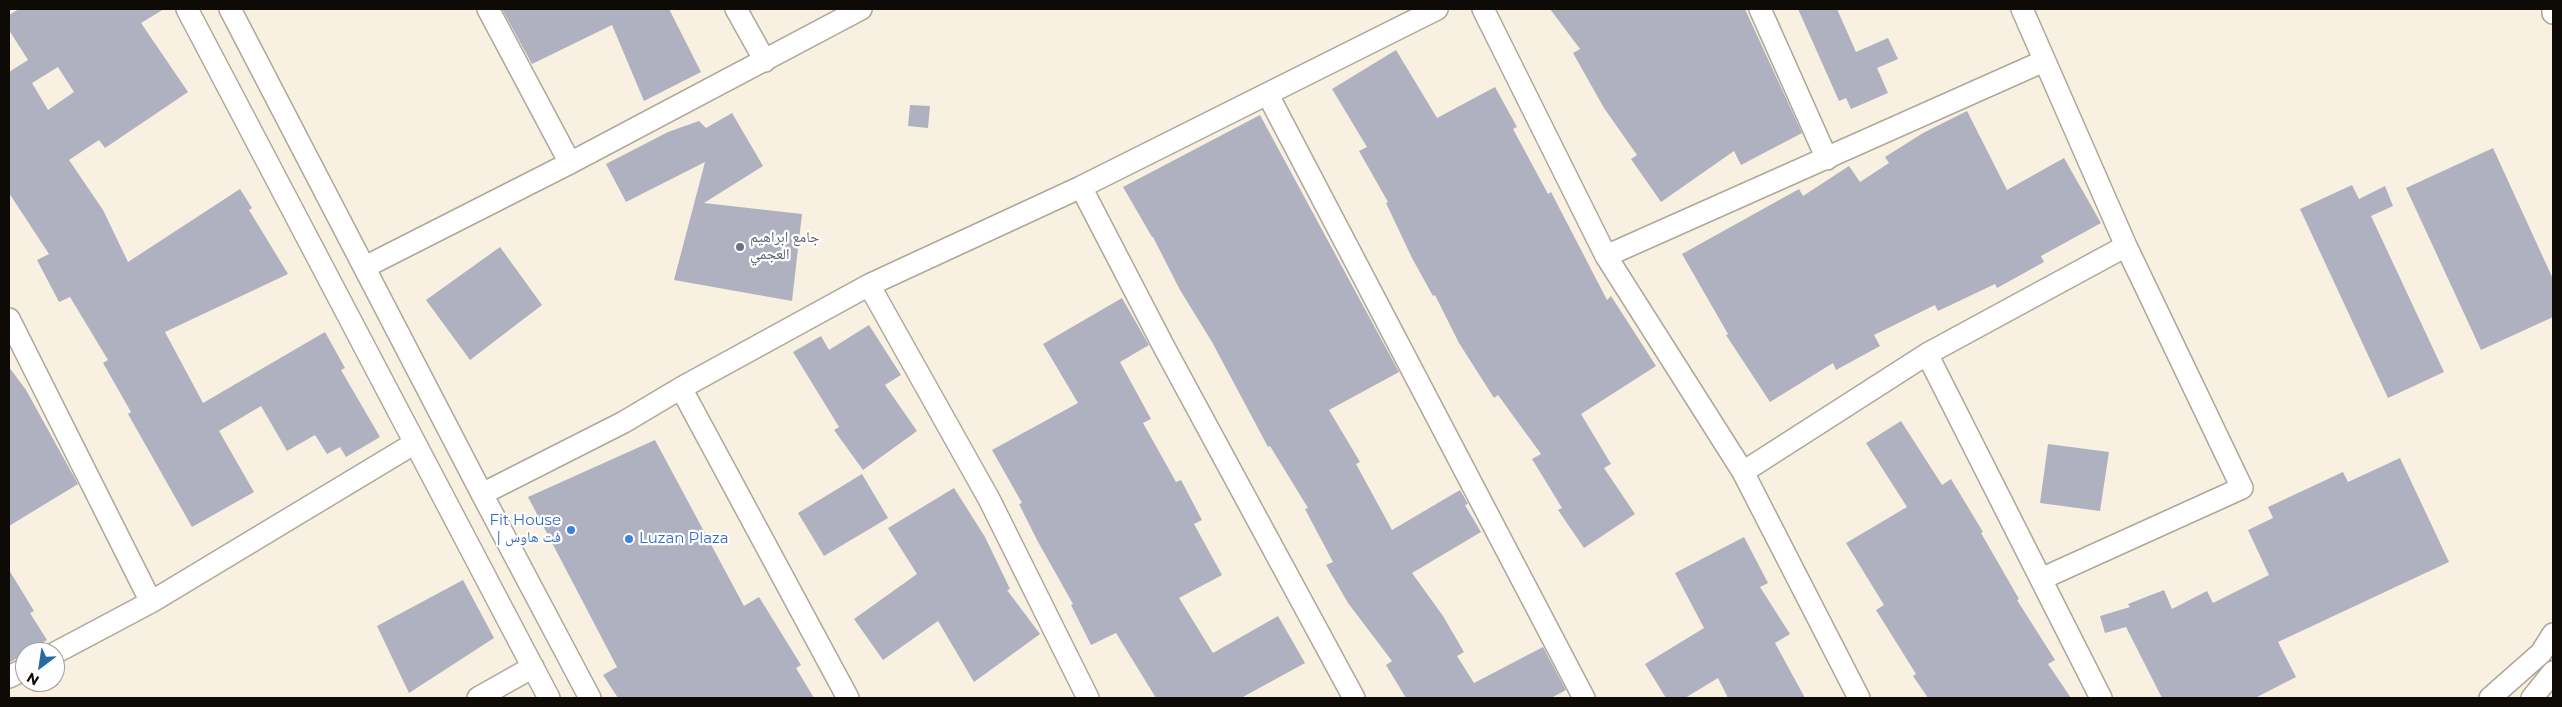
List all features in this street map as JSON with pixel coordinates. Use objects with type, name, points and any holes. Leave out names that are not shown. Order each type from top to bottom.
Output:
[{"type":"street","points":[[187,9],[549,698]]},
{"type":"street","points":[[230,9],[590,698]]},
{"type":"street","points":[[488,9],[570,163]]},
{"type":"street","points":[[736,9],[765,61]]},
{"type":"street","points":[[365,267],[570,163],[861,9]]},
{"type":"street","points":[[482,494],[624,422],[681,388],[869,286],[1081,187],[1437,9]]},
{"type":"street","points":[[1483,9],[1606,256],[1743,472],[1860,698]]},
{"type":"street","points":[[1760,9],[1827,159]]},
{"type":"street","points":[[2022,9],[2126,246],[2242,488],[2041,579]]},
{"type":"street","points":[[1606,256],[2044,61]]},
{"type":"street","points":[[1268,95],[1584,698]]},
{"type":"street","points":[[1081,187],[1164,347],[1354,698]]},
{"type":"street","points":[[1743,472],[1927,354],[2126,246]]},
{"type":"street","points":[[869,286],[989,499],[1088,698]]},
{"type":"street","points":[[9,319],[151,602]]},
{"type":"street","points":[[1927,354],[2100,698]]},
{"type":"street","points":[[681,388],[848,698]]},
{"type":"street","points":[[65,648],[151,602],[415,443]]},
{"type":"street","points":[[2490,698],[2540,653],[2553,634]]},
{"type":"street","points":[[478,698],[533,667]]},
{"type":"street","points":[[2532,698],[2553,672]]},
{"type":"building","points":[[19,9],[164,9],[141,23],[188,92],[105,148],[99,140],[69,160],[103,210],[128,262],[240,189],[252,208],[249,210],[288,274],[165,332],[203,403],[325,332],[345,368],[341,370],[380,437],[346,457],[340,447],[327,454],[315,435],[287,451],[261,406],[219,431],[254,492],[192,527],[128,414],[131,412],[103,363],[108,360],[70,297],[59,302],[37,260],[49,254],[9,193],[9,72],[28,60],[9,30],[9,15]],"holes":[[[58,67],[74,92],[48,110],[32,83]]]},
{"type":"building","points":[[502,9],[669,9],[701,72],[644,101],[612,25],[532,64]]},
{"type":"building","points":[[1550,9],[1745,9],[1802,133],[1741,165],[1734,151],[1661,202],[1631,159],[1637,155],[1604,108],[1573,53],[1580,49]]},
{"type":"building","points":[[1798,9],[1837,9],[1856,52],[1888,38],[1898,59],[1877,68],[1888,93],[1851,109],[1846,98],[1839,101]]},
{"type":"building","points":[[1396,50],[1437,118],[1495,87],[1517,127],[1513,129],[1548,194],[1551,192],[1607,300],[1611,296],[1656,366],[1581,414],[1611,464],[1604,468],[1635,514],[1584,548],[1558,510],[1562,508],[1532,459],[1541,454],[1498,395],[1494,398],[1459,343],[1435,295],[1433,296],[1412,258],[1386,203],[1388,202],[1359,151],[1367,147],[1332,89]]},
{"type":"building","points":[[910,105],[930,106],[928,128],[908,126]]},
{"type":"building","points":[[1967,111],[2007,190],[2064,158],[2101,223],[2041,256],[2044,262],[1997,288],[1995,284],[1938,311],[1935,305],[1874,335],[1880,346],[1836,370],[1833,363],[1770,402],[1726,335],[1728,334],[1682,254],[1799,189],[1803,196],[1849,166],[1860,182],[1889,163],[1885,157],[1923,133]]},
{"type":"building","points":[[732,113],[763,166],[704,203],[802,214],[792,301],[674,280],[705,162],[626,202],[606,164],[668,132],[699,121],[706,128]]},
{"type":"building","points":[[1260,115],[1399,372],[1329,410],[1360,462],[1356,464],[1392,530],[1460,490],[1468,504],[1465,505],[1481,532],[1412,573],[1443,616],[1464,652],[1457,656],[1474,683],[1543,647],[1566,690],[1551,698],[1406,698],[1386,665],[1392,661],[1348,603],[1326,565],[1333,562],[1305,509],[1308,508],[1270,446],[1268,447],[1212,342],[1180,290],[1153,237],[1123,187]]},
{"type":"building","points":[[2493,148],[2553,279],[2553,317],[2481,350],[2406,188]]},
{"type":"building","points":[[2352,185],[2359,199],[2385,186],[2393,206],[2371,216],[2444,372],[2388,398],[2300,209]]},
{"type":"building","points":[[500,247],[542,305],[470,360],[426,300]]},
{"type":"building","points":[[1122,298],[1149,345],[1120,362],[1151,419],[1143,423],[1176,482],[1181,480],[1202,520],[1194,524],[1222,575],[1179,598],[1213,653],[1278,616],[1305,663],[1241,698],[1156,698],[1116,633],[1091,645],[1071,605],[1073,604],[1019,504],[1022,503],[992,450],[1078,403],[1043,344]]},
{"type":"building","points":[[869,325],[901,375],[885,385],[917,431],[863,470],[834,430],[839,427],[793,352],[821,336],[829,350]]},
{"type":"building","points":[[9,367],[26,390],[78,484],[9,526]]},
{"type":"building","points":[[1901,421],[1942,485],[1951,479],[1983,532],[1981,533],[2019,599],[2017,600],[2055,660],[2048,664],[2071,698],[1928,698],[1913,676],[1916,674],[1876,610],[1884,605],[1846,543],[1907,507],[1866,443]]},
{"type":"building","points":[[655,440],[744,606],[759,597],[801,665],[796,668],[814,698],[618,698],[603,675],[617,667],[528,497]]},
{"type":"building","points":[[2048,444],[2109,452],[2100,511],[2040,503]]},
{"type":"building","points":[[2400,458],[2449,562],[2278,642],[2296,677],[2255,698],[2162,698],[2126,627],[2105,633],[2100,616],[2130,607],[2128,604],[2164,590],[2172,609],[2207,591],[2213,603],[2269,575],[2248,530],[2273,518],[2268,507],[2343,472],[2348,482]]},
{"type":"building","points":[[862,474],[888,518],[824,556],[798,513]]},
{"type":"building","points":[[954,488],[985,537],[1010,589],[1007,590],[1040,634],[974,682],[938,621],[883,660],[854,619],[917,574],[888,528]]},
{"type":"building","points":[[1744,537],[1768,583],[1760,587],[1790,634],[1775,643],[1805,698],[1728,698],[1718,678],[1685,698],[1666,698],[1645,664],[1704,628],[1675,573]]},
{"type":"building","points":[[9,570],[34,611],[30,613],[47,640],[44,642],[15,642],[15,659],[9,663]]},
{"type":"building","points":[[463,580],[494,638],[409,693],[377,626]]},
{"type":"place","name":"جامع ابراهيم العجمي","points":[[740,247]]},
{"type":"place","name":"Fit House | فت هاوس","points":[[571,530]]},
{"type":"place","name":"Luzan Plaza","points":[[629,539]]}]
